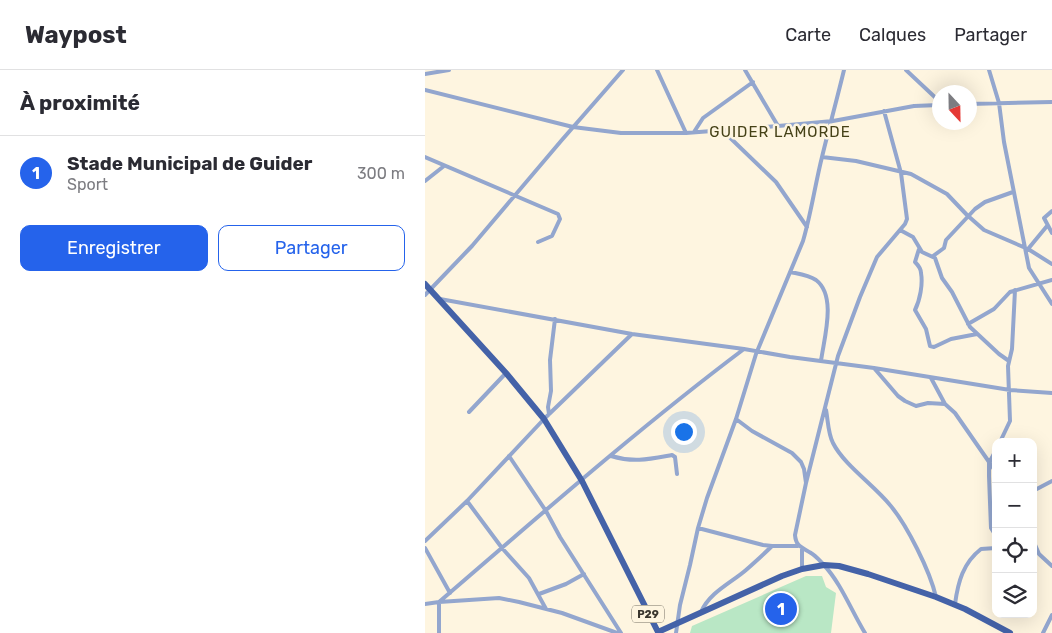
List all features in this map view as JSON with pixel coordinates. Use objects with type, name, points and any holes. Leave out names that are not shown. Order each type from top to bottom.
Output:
[{"type":"main road","name":"P29","points":[[427,290],[440,299],[547,416],[582,481],[658,633],[782,576],[802,569],[824,565],[839,566],[868,574],[936,597],[955,604],[1010,633]]},
{"type":"street","points":[[425,74],[449,70]]},
{"type":"street","points":[[427,290],[472,246],[623,70]]},
{"type":"street","points":[[657,70],[686,133]]},
{"type":"street","points":[[745,70],[778,126]]},
{"type":"street","points":[[676,633],[679,605],[698,528],[736,419],[757,351],[807,227],[844,70]]},
{"type":"street","points":[[906,70],[932,96]]},
{"type":"street","points":[[989,70],[999,103],[1013,192],[1029,268],[1052,304]]},
{"type":"street","points":[[694,132],[703,118],[753,82]]},
{"type":"street","points":[[425,90],[573,127],[621,133],[686,133],[833,121],[932,104]]},
{"type":"street","points":[[977,104],[1052,102]]},
{"type":"street","points":[[865,633],[841,589],[824,565],[814,555],[800,547],[795,541],[795,535],[806,483],[837,363],[860,297],[874,262],[907,219],[901,173],[884,111]]},
{"type":"street","points":[[722,130],[776,182],[807,227]]},
{"type":"street","points":[[425,156],[444,166],[558,214],[552,236],[538,242]]},
{"type":"street","points":[[822,157],[856,161],[911,174],[947,194],[967,216],[991,234],[1026,248],[1052,264]]},
{"type":"street","points":[[425,181],[444,166]]},
{"type":"street","points":[[933,256],[944,248],[944,243],[981,203],[1013,192]]},
{"type":"street","points":[[1052,211],[1044,216],[1052,234]]},
{"type":"street","points":[[1026,248],[1047,226]]},
{"type":"street","points":[[900,230],[913,237],[919,249],[933,256],[942,278],[952,292],[968,324],[1009,361]]},
{"type":"street","points":[[919,249],[915,262],[921,270],[921,275],[919,302],[915,310],[926,328],[930,346],[934,347],[951,339],[977,334]]},
{"type":"street","points":[[790,272],[810,277],[825,290],[828,299],[827,319],[821,361]]},
{"type":"street","points":[[968,324],[994,309],[1010,292],[1052,280]]},
{"type":"street","points":[[1002,438],[1010,421],[1009,361],[1012,349],[1015,290]]},
{"type":"street","points":[[440,299],[632,334],[873,368],[1010,390],[1052,393]]},
{"type":"street","points":[[547,416],[551,390],[550,360],[555,319]]},
{"type":"street","points":[[425,541],[467,501],[547,416],[632,334]]},
{"type":"street","points":[[439,602],[611,456],[709,375],[744,349]]},
{"type":"street","points":[[873,368],[905,402],[916,406],[928,403],[945,404]]},
{"type":"street","points":[[469,412],[506,373]]},
{"type":"street","points":[[931,378],[945,404],[955,413],[992,467]]},
{"type":"street","points":[[825,407],[834,445],[845,459],[886,500],[902,522],[933,582],[936,597]]},
{"type":"street","points":[[736,419],[801,462],[806,483]]},
{"type":"street","points":[[611,456],[620,459],[654,460],[672,455],[675,458],[677,474]]},
{"type":"street","points":[[509,456],[546,511],[560,537],[621,633]]},
{"type":"street","points":[[992,457],[989,463],[992,507]]},
{"type":"street","points":[[1037,489],[1052,481]]},
{"type":"street","points":[[467,501],[502,548],[529,578],[547,609]]},
{"type":"street","points":[[698,528],[742,541],[772,546],[800,547]]},
{"type":"street","points":[[701,612],[705,603],[713,595],[745,571],[772,546]]},
{"type":"street","points":[[800,547],[802,569]]},
{"type":"street","points":[[425,548],[450,593]]},
{"type":"street","points":[[955,604],[957,589],[965,566],[981,549],[992,548]]},
{"type":"street","points":[[1037,552],[1052,566]]},
{"type":"street","points":[[539,594],[566,584],[584,574]]},
{"type":"street","points":[[425,604],[499,598],[562,613],[617,633]]},
{"type":"street","points":[[439,602],[439,633]]},
{"type":"street","points":[[1043,633],[1052,615]]},
{"type":"green space","points":[[806,576],[822,576],[826,587],[836,593],[831,633],[690,633],[692,626]]},
{"type":"place","name":"Stade Municipal de Guider","points":[[781,609]]},
{"type":"district","name":"GUIDER LAMORDE","points":[[780,132]]}]
